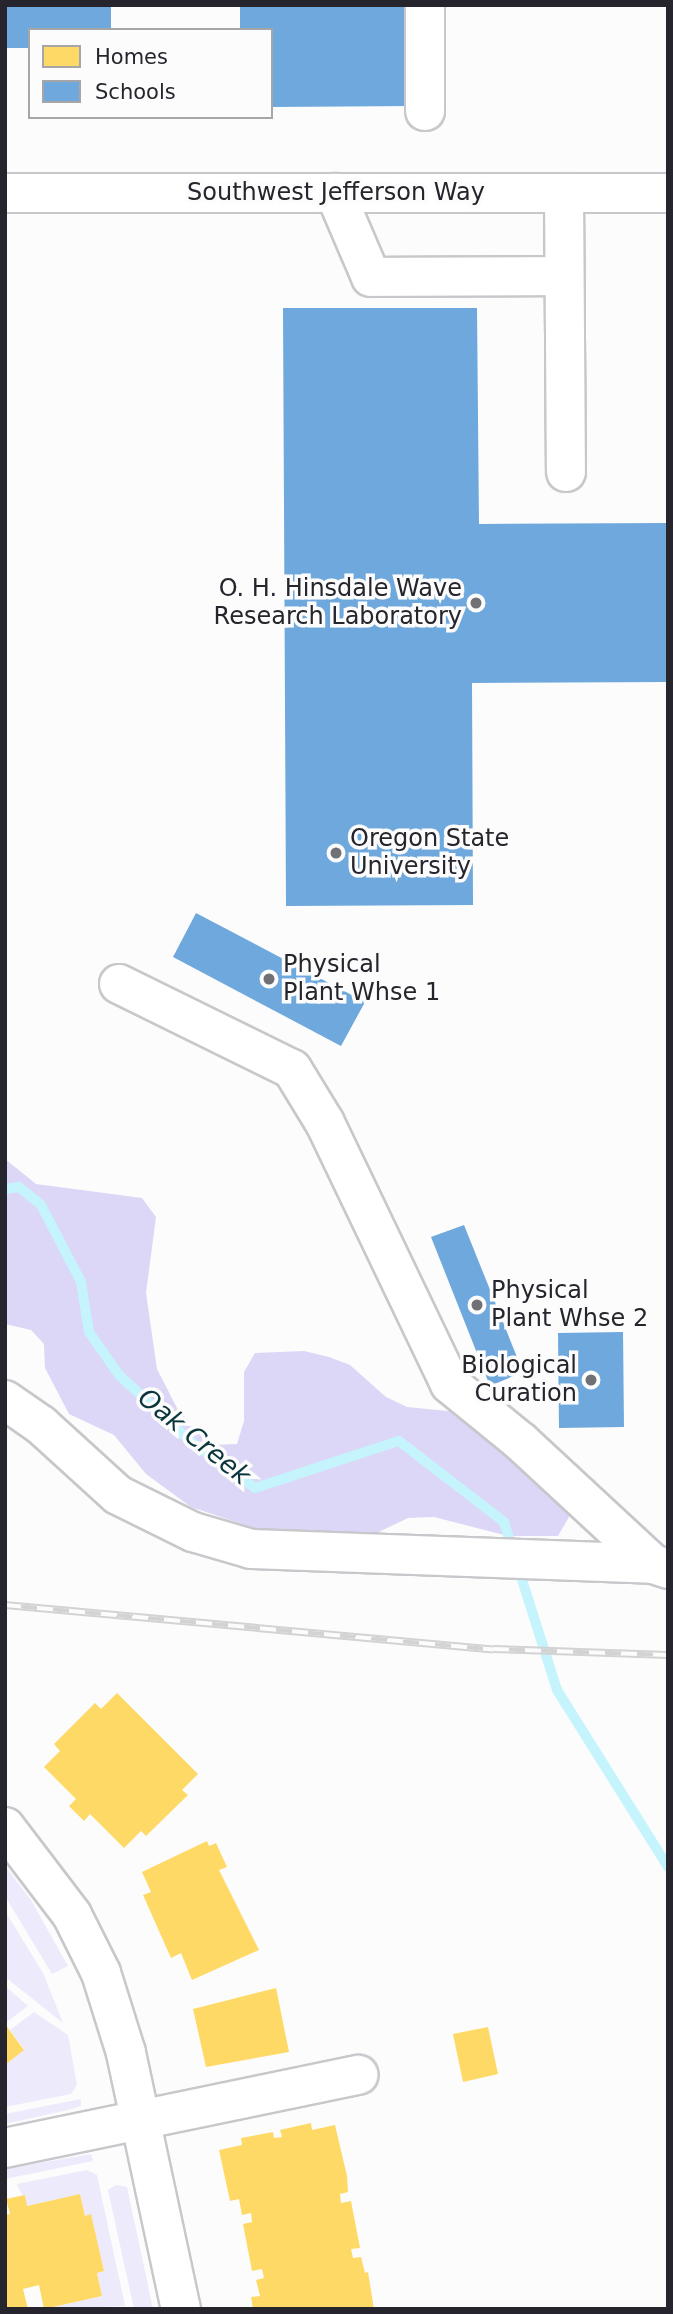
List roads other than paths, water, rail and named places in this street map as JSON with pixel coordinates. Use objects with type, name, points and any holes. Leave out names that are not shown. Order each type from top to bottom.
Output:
[{"type":"street","points":[[425,5],[425,111]]},
{"type":"street","name":"Southwest Jefferson Way","points":[[5,193],[668,193]]},
{"type":"street","points":[[335,193],[371,277],[564,276]]},
{"type":"street","points":[[564,193],[566,472]]},
{"type":"street","points":[[119,984],[292,1069],[325,1123],[450,1384],[520,1441],[660,1566]]},
{"type":"street","points":[[5,1400],[41,1424],[118,1494],[193,1532],[276,1552],[418,1555],[660,1566]]},
{"type":"street","points":[[5,1827],[72,1915],[101,1973],[118,2019],[180,2309]]},
{"type":"street","points":[[5,2148],[359,2075]]},
{"type":"waterway","name":"Oak Creek","points":[[5,1189],[19,1187],[41,1205],[81,1282],[89,1332],[119,1375],[190,1441],[255,1488],[399,1441],[504,1522],[513,1552]]},
{"type":"waterway","name":"Oak Creek","points":[[518,1567],[557,1690],[668,1867]]},
{"type":"railway","points":[[5,1605],[493,1649],[668,1655]]},
{"type":"place","name":"O. H. Hinsdale Wave Research Laboratory","points":[[476,603]]},
{"type":"place","name":"Oregon State University","points":[[336,853]]},
{"type":"place","name":"Physical Plant Whse 1","points":[[269,979]]},
{"type":"place","name":"Physical Plant Whse 2","points":[[477,1305]]},
{"type":"place","name":"Biological Curation","points":[[591,1380]]}]
